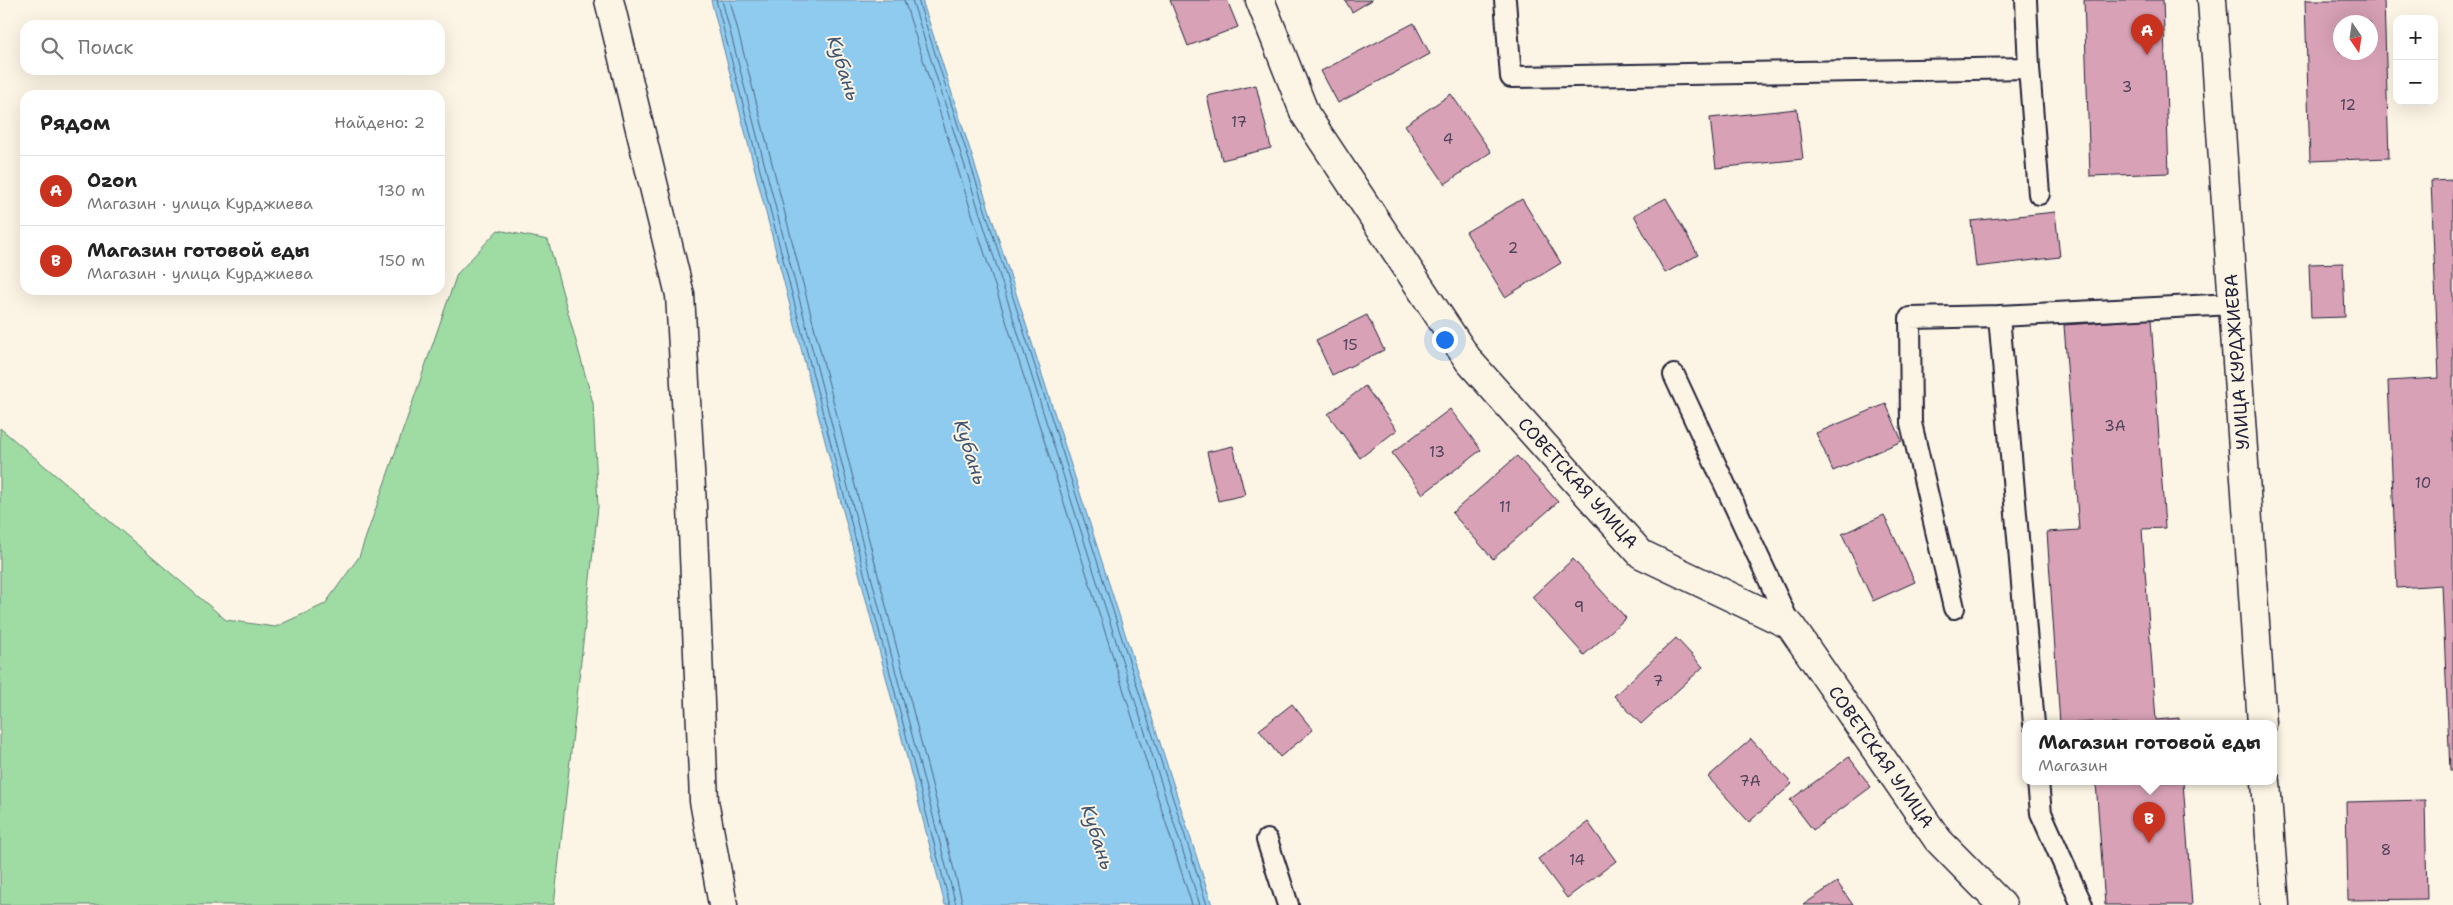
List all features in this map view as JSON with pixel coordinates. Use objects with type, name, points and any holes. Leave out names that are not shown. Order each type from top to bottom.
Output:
[{"type":"street","points":[[609,0],[680,295],[692,506],[704,802],[723,905]]},
{"type":"street","name":"СОВЕТСКАЯ УЛИЦА","points":[[1260,0],[1305,114],[1469,360],[1641,554],[1790,625],[1938,840],[2002,905]]},
{"type":"street","name":"УЛИЦА КУРДЖИЕВА","points":[[2212,0],[2262,720]]},
{"type":"street","points":[[2266,785],[2274,905]]},
{"type":"lane","points":[[1505,0],[1511,77],[2029,68]]},
{"type":"lane","points":[[2026,0],[2029,68],[2040,194]]},
{"type":"lane","points":[[1954,608],[1911,423],[1910,318],[1999,316],[2233,304]]},
{"type":"lane","points":[[1999,316],[2034,720]]},
{"type":"lane","points":[[1674,375],[1790,625]]},
{"type":"lane","points":[[2038,785],[2041,813],[2082,905]]},
{"type":"lane","points":[[1267,840],[1288,905]]},
{"type":"green space","points":[[498,230],[548,240],[593,403],[598,507],[554,905],[0,905],[0,428],[226,620],[275,627],[325,604],[359,557],[457,274]]},
{"type":"water","name":"Кубань","points":[[711,0],[922,0],[1212,905],[945,905]]},
{"type":"building","points":[[1170,0],[1227,0],[1238,27],[1188,46]]},
{"type":"building","points":[[1345,0],[1372,0],[1352,12]]},
{"type":"building","points":[[2084,0],[2163,0],[2169,173],[2090,176]]},
{"type":"building","points":[[2305,0],[2384,0],[2389,158],[2310,161]]},
{"type":"building","points":[[1414,23],[1430,54],[1338,103],[1321,71]]},
{"type":"building","points":[[1256,85],[1271,148],[1222,160],[1207,96]]},
{"type":"building","points":[[1451,94],[1491,152],[1445,184],[1405,125]]},
{"type":"building","points":[[1797,109],[1803,159],[1716,168],[1710,118]]},
{"type":"building","points":[[2453,180],[2453,771],[2450,771],[2442,585],[2397,588],[2388,381],[2439,378],[2431,181]]},
{"type":"building","points":[[1666,198],[1698,255],[1665,273],[1634,215]]},
{"type":"building","points":[[1522,199],[1561,263],[1505,297],[1466,232]]},
{"type":"building","points":[[2055,212],[2060,257],[1976,267],[1971,221]]},
{"type":"building","points":[[2343,263],[2345,317],[2311,318],[2309,264]]},
{"type":"building","points":[[1367,315],[1384,350],[1332,375],[1316,340]]},
{"type":"building","points":[[2151,319],[2165,528],[2142,529],[2156,720],[2060,720],[2047,532],[2079,530],[2064,325]]},
{"type":"building","points":[[1365,386],[1397,430],[1360,458],[1328,414]]},
{"type":"building","points":[[1886,404],[1902,441],[1833,471],[1816,433]]},
{"type":"building","points":[[1450,409],[1481,450],[1423,494],[1392,453]]},
{"type":"building","points":[[1233,446],[1245,495],[1218,501],[1207,452]]},
{"type":"building","points":[[1517,456],[1558,502],[1493,559],[1452,513]]},
{"type":"building","points":[[1884,515],[1915,582],[1873,601],[1842,534]]},
{"type":"building","points":[[1573,559],[1626,618],[1584,655],[1532,597]]},
{"type":"building","points":[[1676,638],[1703,667],[1641,724],[1614,696]]},
{"type":"building","points":[[1292,704],[1313,730],[1280,757],[1259,730]]},
{"type":"building","points":[[2179,718],[2179,720],[2156,720]]},
{"type":"building","points":[[1751,739],[1792,784],[1749,822],[1708,777]]},
{"type":"building","points":[[1849,757],[1871,787],[1813,830],[1790,800]]},
{"type":"building","points":[[2096,785],[2183,785],[2192,905],[2105,905]]},
{"type":"building","points":[[2425,800],[2427,899],[2348,900],[2346,802]]},
{"type":"building","points":[[1588,822],[1616,861],[1567,898],[1538,859]]},
{"type":"building","points":[[1837,882],[1853,905],[1803,905]]},
{"type":"place","name":"Ozon","points":[[2147,55]]},
{"type":"place","name":"Магазин готовой еды","points":[[2149,843]]}]
